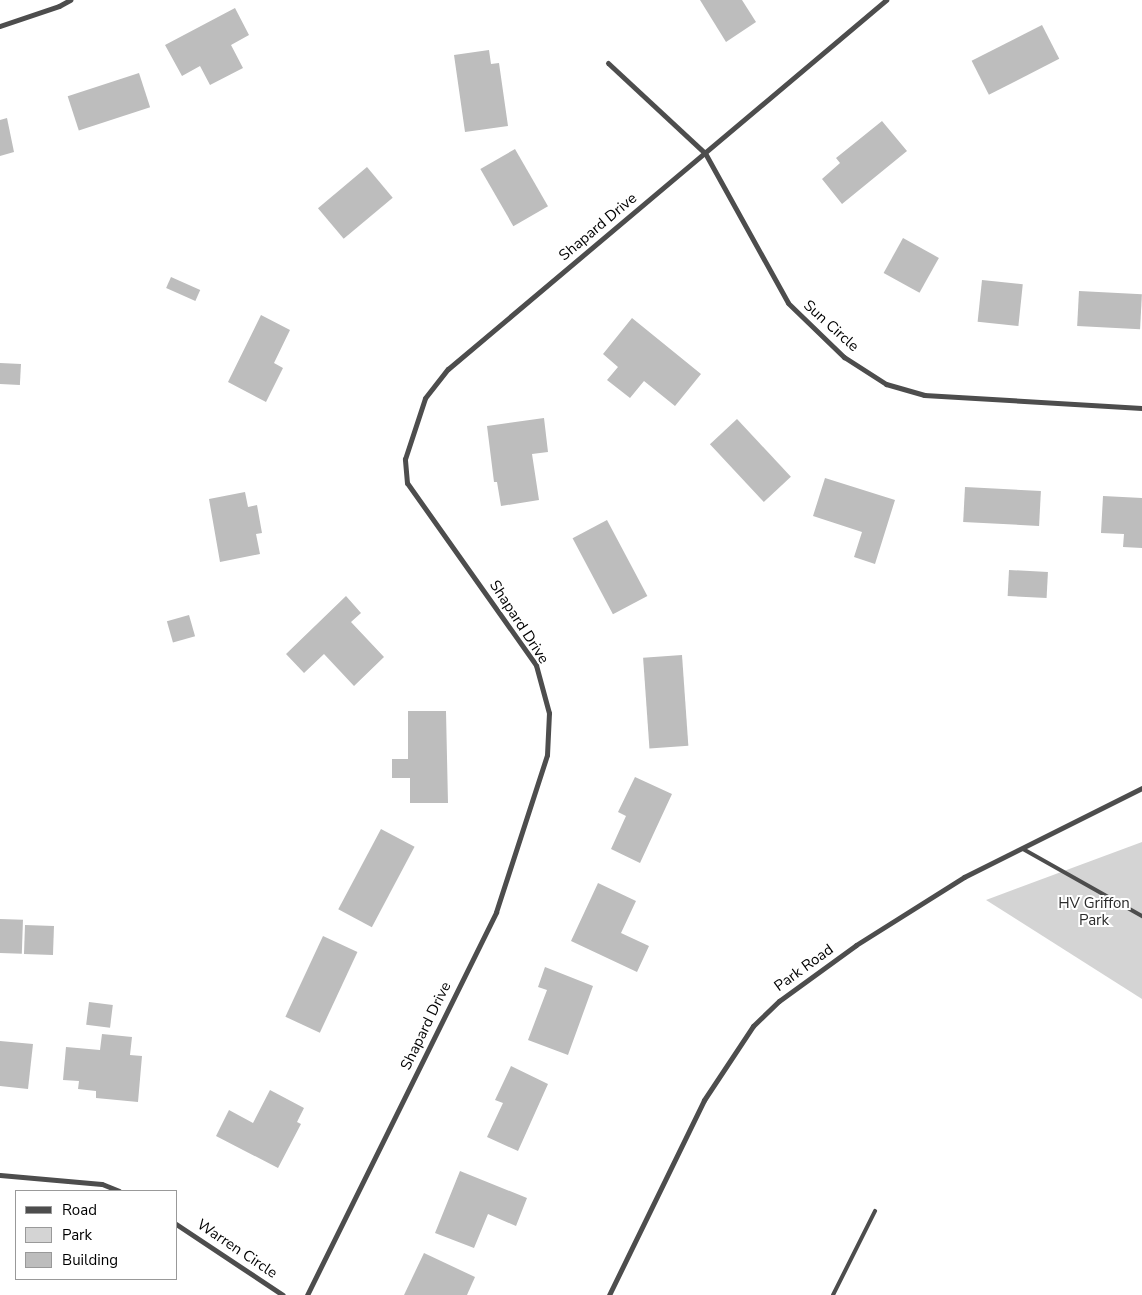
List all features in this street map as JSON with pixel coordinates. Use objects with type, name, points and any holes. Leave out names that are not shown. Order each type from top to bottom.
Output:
[{"type":"street","points":[[0,26],[59,6],[70,0]]},
{"type":"street","points":[[705,153],[886,0]]},
{"type":"street","name":"Sun Circle","points":[[608,63],[705,153],[788,303],[844,357],[886,384],[924,395],[1142,408]]},
{"type":"street","name":"Shapard Drive","points":[[307,1295],[496,912],[548,755],[549,712],[536,665],[407,483],[405,459],[411,436],[425,398],[448,369],[705,153]]},
{"type":"street","name":"Park Road","points":[[608,1295],[704,1100],[753,1026],[779,1001],[856,945],[964,877],[1142,788]]},
{"type":"street","points":[[0,1175],[102,1184],[117,1190]]},
{"type":"street","name":"Warren Circle","points":[[178,1225],[283,1295]]},
{"type":"lane","points":[[1023,849],[1142,916]]},
{"type":"lane","points":[[833,1295],[875,1211]]},
{"type":"green space","name":"HV Griffon Park","points":[[1142,842],[1142,999],[986,900]]},
{"type":"building","points":[[700,0],[742,0],[756,22],[726,42]]},
{"type":"building","points":[[235,8],[249,35],[231,45],[243,68],[210,85],[200,66],[182,76],[165,45]]},
{"type":"building","points":[[1042,25],[1059,59],[989,95],[972,61]]},
{"type":"building","points":[[489,50],[491,64],[499,63],[508,126],[465,132],[454,55]]},
{"type":"building","points":[[139,73],[150,107],[79,130],[68,96]]},
{"type":"building","points":[[7,118],[14,152],[0,156],[0,120]]},
{"type":"building","points":[[882,121],[907,151],[842,204],[822,179],[840,163],[836,158]]},
{"type":"building","points":[[515,149],[548,206],[513,226],[480,169]]},
{"type":"building","points":[[367,167],[393,198],[344,239],[318,208]]},
{"type":"building","points":[[903,238],[939,258],[919,293],[884,273]]},
{"type":"building","points":[[171,277],[200,290],[195,301],[166,288]]},
{"type":"building","points":[[982,280],[1023,284],[1018,326],[978,322]]},
{"type":"building","points":[[1079,291],[1142,294],[1140,329],[1077,326]]},
{"type":"building","points":[[261,315],[290,330],[274,363],[283,368],[266,402],[228,382]]},
{"type":"building","points":[[632,318],[701,374],[675,406],[644,381],[630,398],[607,380],[618,367],[603,354]]},
{"type":"building","points":[[0,363],[21,364],[20,385],[0,384]]},
{"type":"building","points":[[544,418],[548,452],[532,454],[539,500],[501,506],[497,482],[494,482],[487,426]]},
{"type":"building","points":[[737,419],[791,477],[764,502],[710,444]]},
{"type":"building","points":[[825,478],[895,500],[875,564],[854,557],[862,532],[813,516]]},
{"type":"building","points":[[965,487],[1041,491],[1039,526],[963,522]]},
{"type":"building","points":[[245,492],[248,507],[257,505],[262,533],[256,534],[260,554],[220,562],[209,499]]},
{"type":"building","points":[[1103,496],[1142,498],[1142,548],[1123,547],[1124,534],[1101,533]]},
{"type":"building","points":[[607,520],[647,596],[613,614],[573,538]]},
{"type":"building","points":[[1009,570],[1048,572],[1047,598],[1008,596]]},
{"type":"building","points":[[346,596],[361,613],[351,622],[384,657],[354,686],[324,654],[304,673],[286,654]]},
{"type":"building","points":[[189,615],[195,636],[173,642],[167,621]]},
{"type":"building","points":[[682,655],[688,746],[649,748],[643,658]]},
{"type":"building","points":[[408,711],[446,711],[448,803],[410,803],[410,778],[392,778],[392,759],[408,759]]},
{"type":"building","points":[[635,777],[672,794],[640,863],[611,849],[626,816],[618,812]]},
{"type":"building","points":[[381,829],[415,847],[372,927],[338,909]]},
{"type":"building","points":[[598,883],[636,901],[621,933],[649,946],[637,972],[571,941]]},
{"type":"building","points":[[0,919],[23,920],[22,954],[0,953]]},
{"type":"building","points":[[25,925],[54,926],[53,955],[24,954]]},
{"type":"building","points":[[323,936],[357,952],[320,1033],[285,1017]]},
{"type":"building","points":[[545,967],[593,986],[568,1055],[528,1040],[547,990],[538,987]]},
{"type":"building","points":[[89,1002],[113,1005],[110,1028],[86,1025]]},
{"type":"building","points":[[102,1034],[132,1037],[130,1055],[142,1056],[138,1102],[96,1098],[96,1091],[78,1089],[79,1081],[63,1080],[66,1047],[100,1050]]},
{"type":"building","points":[[0,1041],[33,1044],[28,1089],[0,1086]]},
{"type":"building","points":[[511,1066],[548,1084],[518,1151],[487,1137],[503,1103],[495,1100]]},
{"type":"building","points":[[270,1090],[304,1108],[297,1122],[301,1124],[278,1168],[216,1136],[229,1110],[253,1123]]},
{"type":"building","points":[[460,1171],[527,1198],[516,1226],[488,1214],[474,1248],[435,1233]]},
{"type":"building","points":[[424,1253],[475,1277],[467,1295],[404,1295]]}]
